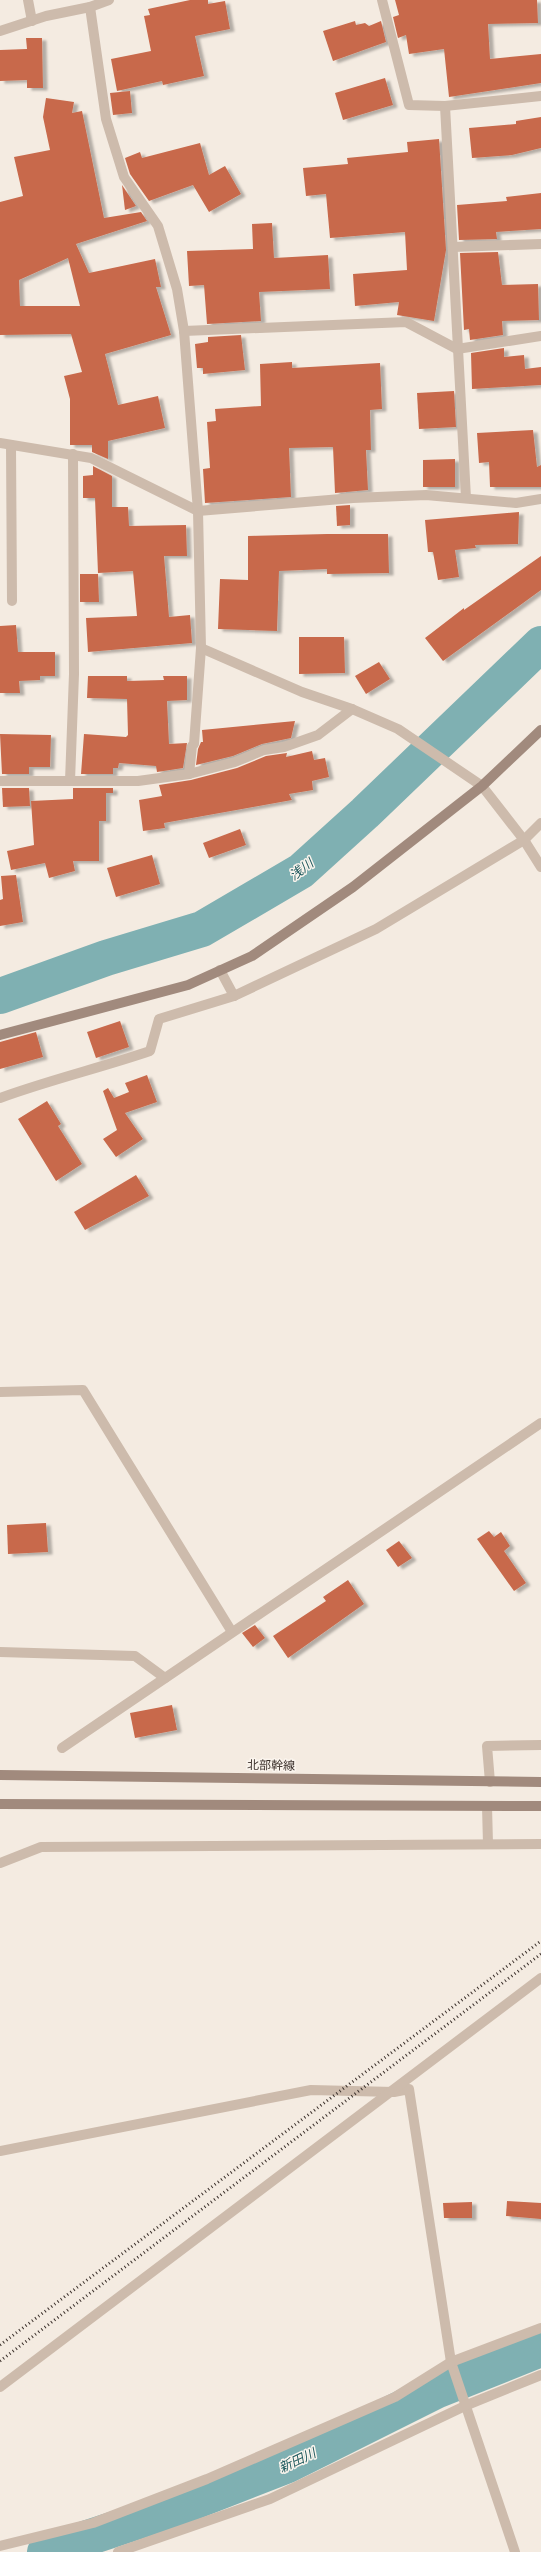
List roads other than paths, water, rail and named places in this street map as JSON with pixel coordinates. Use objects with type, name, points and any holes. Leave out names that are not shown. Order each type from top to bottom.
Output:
[{"type":"street","points":[[28,0],[32,21]]},
{"type":"street","points":[[0,31],[46,16],[90,7],[109,0]]},
{"type":"street","points":[[382,0],[409,105],[445,106],[541,96]]},
{"type":"street","points":[[90,7],[106,119],[124,177],[158,226],[177,289],[184,331],[198,511],[201,648],[194,744],[192,746],[189,774]]},
{"type":"street","points":[[445,106],[466,498]]},
{"type":"street","points":[[453,248],[541,244]]},
{"type":"street","points":[[184,331],[406,322],[457,349],[541,336]]},
{"type":"street","points":[[0,443],[91,458],[198,511],[353,498],[426,495],[516,503],[541,499]]},
{"type":"street","points":[[11,445],[12,601]]},
{"type":"street","points":[[70,781],[74,674],[74,454]]},
{"type":"street","points":[[201,648],[302,692],[352,709],[398,729],[482,786],[524,840],[541,867]]},
{"type":"street","points":[[0,781],[138,781],[189,774],[318,735],[352,709]]},
{"type":"street","points":[[0,1035],[188,985],[252,956],[353,887],[482,786],[541,730]]},
{"type":"street","points":[[0,1098],[40,1083],[102,1067],[150,1051],[159,1019],[234,996],[376,929],[524,840],[541,823]]},
{"type":"street","points":[[220,970],[234,996]]},
{"type":"street","points":[[0,1392],[83,1390],[232,1632]]},
{"type":"street","points":[[62,1748],[541,1423]]},
{"type":"street","points":[[0,1652],[135,1656],[165,1678]]},
{"type":"street","points":[[490,1782],[487,1746],[541,1745]]},
{"type":"street","name":"北部幹線","points":[[0,1775],[541,1782]]},
{"type":"street","points":[[0,1804],[541,1806]]},
{"type":"street","points":[[487,1806],[488,1844]]},
{"type":"street","points":[[0,1863],[41,1847],[541,1844]]},
{"type":"street","points":[[0,2387],[394,2092],[541,1978]]},
{"type":"street","points":[[0,2151],[311,2090],[394,2092],[409,2089],[451,2362],[466,2400],[515,2552]]},
{"type":"street","points":[[0,2546],[94,2523],[207,2479],[395,2397],[451,2362],[541,2328]]},
{"type":"street","points":[[118,2552],[270,2499],[466,2400],[541,2375]]},
{"type":"waterway","name":"浅川","points":[[0,996],[106,958],[202,929],[301,871],[365,813],[541,644]]},
{"type":"waterway","name":"新田川","points":[[45,2552],[178,2508],[288,2465],[438,2390],[541,2349]]},
{"type":"railway","points":[[0,2345],[541,1941]]},
{"type":"railway","points":[[0,2361],[541,1954]]}]
